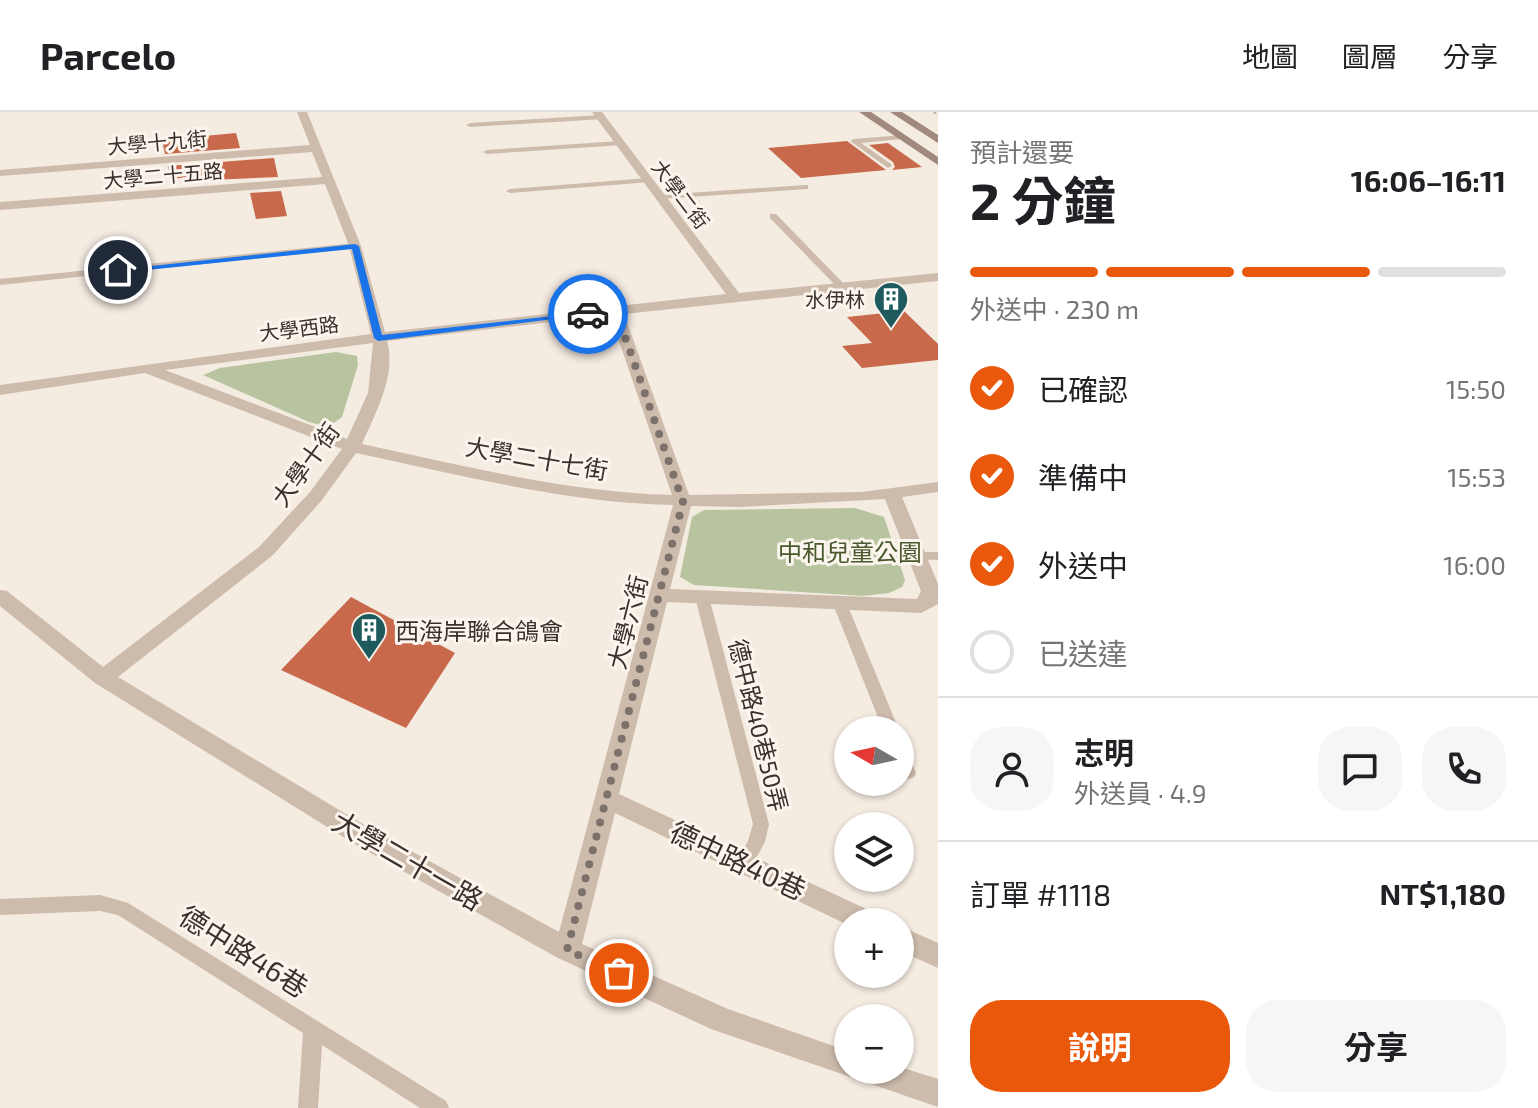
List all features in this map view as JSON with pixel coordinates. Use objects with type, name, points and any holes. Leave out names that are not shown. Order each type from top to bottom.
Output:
[{"type":"street","name":"大學十街","points":[[103,678],[266,551],[316,496],[352,447],[376,393],[382,359],[355,246],[302,112]]},
{"type":"street","points":[[864,112],[938,162]]},
{"type":"street","points":[[895,112],[938,140]]},
{"type":"street","name":"大學二街","points":[[599,115],[735,297]]},
{"type":"street","name":"大學十九街","points":[[0,173],[316,148]]},
{"type":"street","name":"大學二十五路","points":[[0,206],[329,180]]},
{"type":"street","name":"大學西路","points":[[0,390],[144,367],[378,338],[938,277]]},
{"type":"street","points":[[616,311],[683,502]]},
{"type":"street","name":"大學二十七街","points":[[144,367],[352,447],[506,480],[632,499],[683,502],[740,502],[891,493],[938,487]]},
{"type":"street","points":[[661,595],[921,606],[931,599],[931,591],[891,493]]},
{"type":"street","name":"大學六街","points":[[567,950],[683,502]]},
{"type":"street","name":"大學二十一路","points":[[0,596],[103,678],[362,836],[567,950],[721,1020],[834,1060]]},
{"type":"street","name":"德中路40巷","points":[[608,799],[839,908]]},
{"type":"street","points":[[914,945],[938,956]]},
{"type":"street","points":[[909,1084],[938,1093]]},
{"type":"lane","points":[[470,125],[599,115]]},
{"type":"lane","points":[[888,166],[854,141],[901,137]]},
{"type":"lane","points":[[487,152],[620,143]]},
{"type":"lane","points":[[510,191],[648,180]]},
{"type":"lane","points":[[660,197],[805,187]]},
{"type":"lane","points":[[773,216],[842,287]]},
{"type":"lane","points":[[0,282],[355,246]]},
{"type":"lane","points":[[917,556],[938,556]]},
{"type":"lane","name":"德中路40巷50弄","points":[[702,597],[761,824],[745,862]]},
{"type":"lane","points":[[840,604],[885,716]]},
{"type":"lane","name":"德中路46巷","points":[[0,907],[100,903],[122,908],[439,1108]]},
{"type":"lane","points":[[308,1108],[313,1028]]},
{"type":"green space","points":[[336,352],[357,356],[358,365],[342,417],[328,427],[309,422],[203,375],[220,368]]},
{"type":"green space","name":"中和兒童公園","points":[[855,508],[884,517],[905,580],[902,587],[889,593],[863,596],[694,585],[680,577],[692,517],[704,510]]},
{"type":"building","points":[[236,133],[240,148],[165,154],[162,140]]},
{"type":"building","points":[[847,141],[886,170],[801,178],[768,148]]},
{"type":"building","points":[[888,143],[922,167],[892,170],[895,167],[893,162],[869,145]]},
{"type":"building","points":[[274,158],[278,177],[211,180],[210,175],[170,179],[168,166]]},
{"type":"building","points":[[281,191],[287,216],[256,219],[250,193]]},
{"type":"building","name":"水伊林","points":[[904,311],[938,344],[938,360],[862,368],[842,346],[872,343],[847,317]]},
{"type":"building","name":"西海岸聯合鴿會","points":[[351,597],[455,653],[406,728],[281,670]]},
{"type":"way so far","points":[[588,314],[616,311],[683,502],[567,950],[619,973]]},
{"type":"place","name":"水伊林","points":[[891,330]]},
{"type":"place","name":"西海岸聯合鴿會","points":[[369,661]]},
{"type":"route","points":[[118,270],[355,246],[378,338],[588,314]]}]
